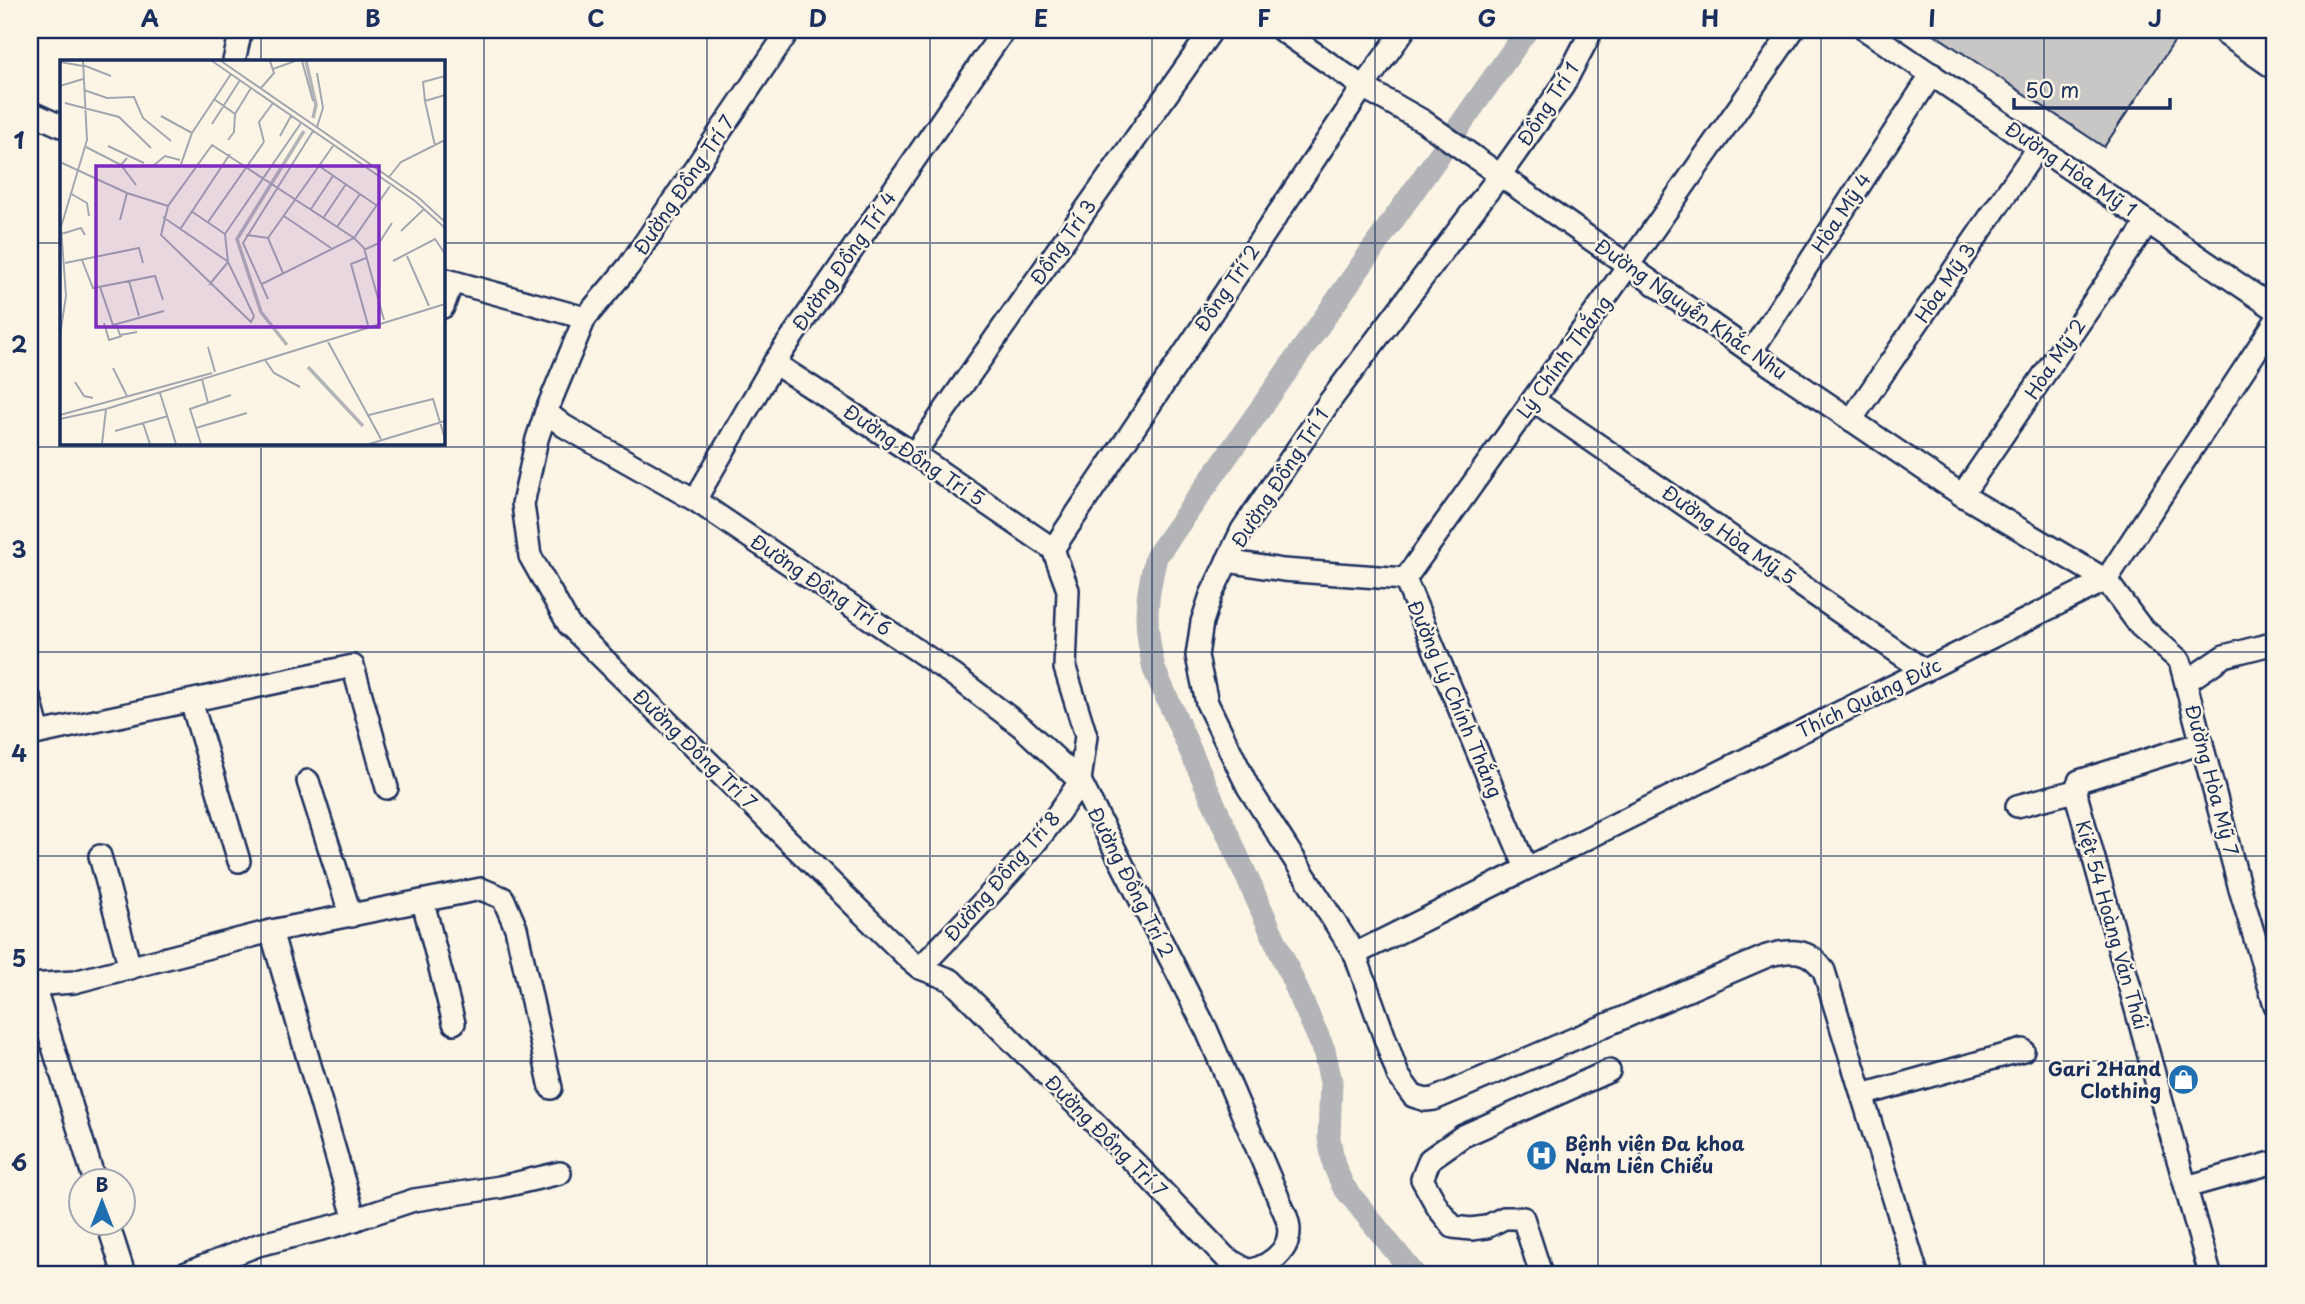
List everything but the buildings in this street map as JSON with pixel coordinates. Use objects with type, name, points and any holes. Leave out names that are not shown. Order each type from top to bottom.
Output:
[{"type":"highway","points":[[2229,30],[2275,62]]},
{"type":"street","points":[[234,60],[241,30]]},
{"type":"street","name":"Đường Đồng Trí 7","points":[[789,30],[629,266],[585,318],[537,439],[523,504],[530,556],[569,625],[920,968],[951,980],[1138,1166],[1226,1258],[1248,1271],[1265,1267],[1276,1259],[1288,1241],[1291,1228],[1280,1201]]},
{"type":"street","name":"Đường Đồng Trí 4","points":[[695,500],[774,363],[1004,30]]},
{"type":"street","name":"Đồng Trí 3","points":[[914,454],[1212,30]]},
{"type":"street","name":"Đường Nguyễn Khắc Nhu","points":[[1282,30],[1363,87],[1423,121],[1751,352],[1962,495],[2106,580]]},
{"type":"street","name":"Đồng Trí 2","points":[[1053,548],[1404,30]]},
{"type":"street","name":"Đồng Trí 1","points":[[1492,170],[1563,86],[1592,30]]},
{"type":"street","name":"Lý Chính Thắng","points":[[1405,579],[1629,266],[1793,30]]},
{"type":"street","name":"Đường Hòa Mỹ 1","points":[[1866,30],[2275,309]]},
{"type":"street","name":"Hòa Mỹ 4","points":[[1751,352],[1932,74]]},
{"type":"street","points":[[30,111],[60,126]]},
{"type":"street","name":"Hòa Mỹ 3","points":[[1851,420],[2038,147]]},
{"type":"street","name":"Đường Đồng Trí 1","points":[[1492,170],[1242,530],[1211,595],[1202,622],[1197,656],[1207,704],[1248,787],[1355,954],[1398,1075],[1413,1096],[1426,1100],[1434,1098],[1767,956],[1793,950],[1811,956],[1824,971],[1862,1095]]},
{"type":"street","name":"Hòa Mỹ 2","points":[[1962,495],[2148,222]]},
{"type":"street","points":[[444,300],[447,280],[585,318]]},
{"type":"street","points":[[2106,580],[2275,322]]},
{"type":"street","name":"Đường Đồng Trí 5","points":[[774,363],[1053,548]]},
{"type":"street","name":"Đường Hòa Mỹ 5","points":[[1533,400],[1925,670]]},
{"type":"street","name":"Đường Đồng Trí 6","points":[[546,412],[564,426],[695,500],[952,674],[1022,727],[1080,781]]},
{"type":"street","points":[[1053,548],[1068,590],[1065,668],[1086,736],[1080,781]]},
{"type":"street","name":"Đường Lý Chính Thắng","points":[[1227,561],[1283,570],[1405,579],[1526,868]]},
{"type":"street","name":"Thích Quảng Đức","points":[[1355,954],[2106,580]]},
{"type":"street","name":"Đường Hòa Mỹ 7","points":[[2106,580],[2140,626],[2180,661],[2240,889],[2275,1005]]},
{"type":"street","points":[[2186,682],[2224,656],[2275,643]]},
{"type":"street","points":[[30,699],[34,734],[353,666],[387,788]]},
{"type":"street","points":[[191,701],[239,862]]},
{"type":"street","points":[[2017,806],[2075,792],[2079,781],[2202,743]]},
{"type":"street","points":[[308,781],[351,916]]},
{"type":"street","name":"Đường Đồng Trí 8","points":[[920,968],[989,895],[1065,805],[1080,781]]},
{"type":"street","name":"Đường Đồng Trí 2","points":[[1080,781],[1207,1031],[1280,1201]]},
{"type":"street","name":"Kiệt 54 Hoàng Văn Thái","points":[[2075,792],[2210,1274]]},
{"type":"street","points":[[100,856],[130,968]]},
{"type":"street","points":[[91,1168],[32,985],[74,982],[271,932],[481,889],[503,898],[516,928],[551,1088]]},
{"type":"street","points":[[423,902],[454,1023]]},
{"type":"street","points":[[271,932],[355,1220]]},
{"type":"street","points":[[1917,1274],[1862,1095],[2023,1050]]},
{"type":"street","points":[[1541,1274],[1523,1218],[1504,1218],[1486,1227],[1471,1229],[1453,1227],[1438,1208],[1422,1179],[1430,1160],[1463,1136],[1609,1071]]},
{"type":"street","points":[[2186,1186],[2275,1162]]},
{"type":"street","points":[[184,1274],[258,1245],[355,1220],[414,1200],[500,1187],[560,1173]]},
{"type":"street","points":[[113,1238],[124,1274]]},
{"type":"waterway","points":[[1414,1274],[1343,1186],[1334,1165],[1329,1138],[1331,1082],[1324,1050],[1154,669],[1147,626],[1148,600],[1156,557],[1527,30]]},
{"type":"place","name":"Gari 2Hand Clothing","points":[[2184,1080]]},
{"type":"place","name":"Bệnh viện Đa khoa Nam Liên Chiểu","points":[[1542,1155]]}]
